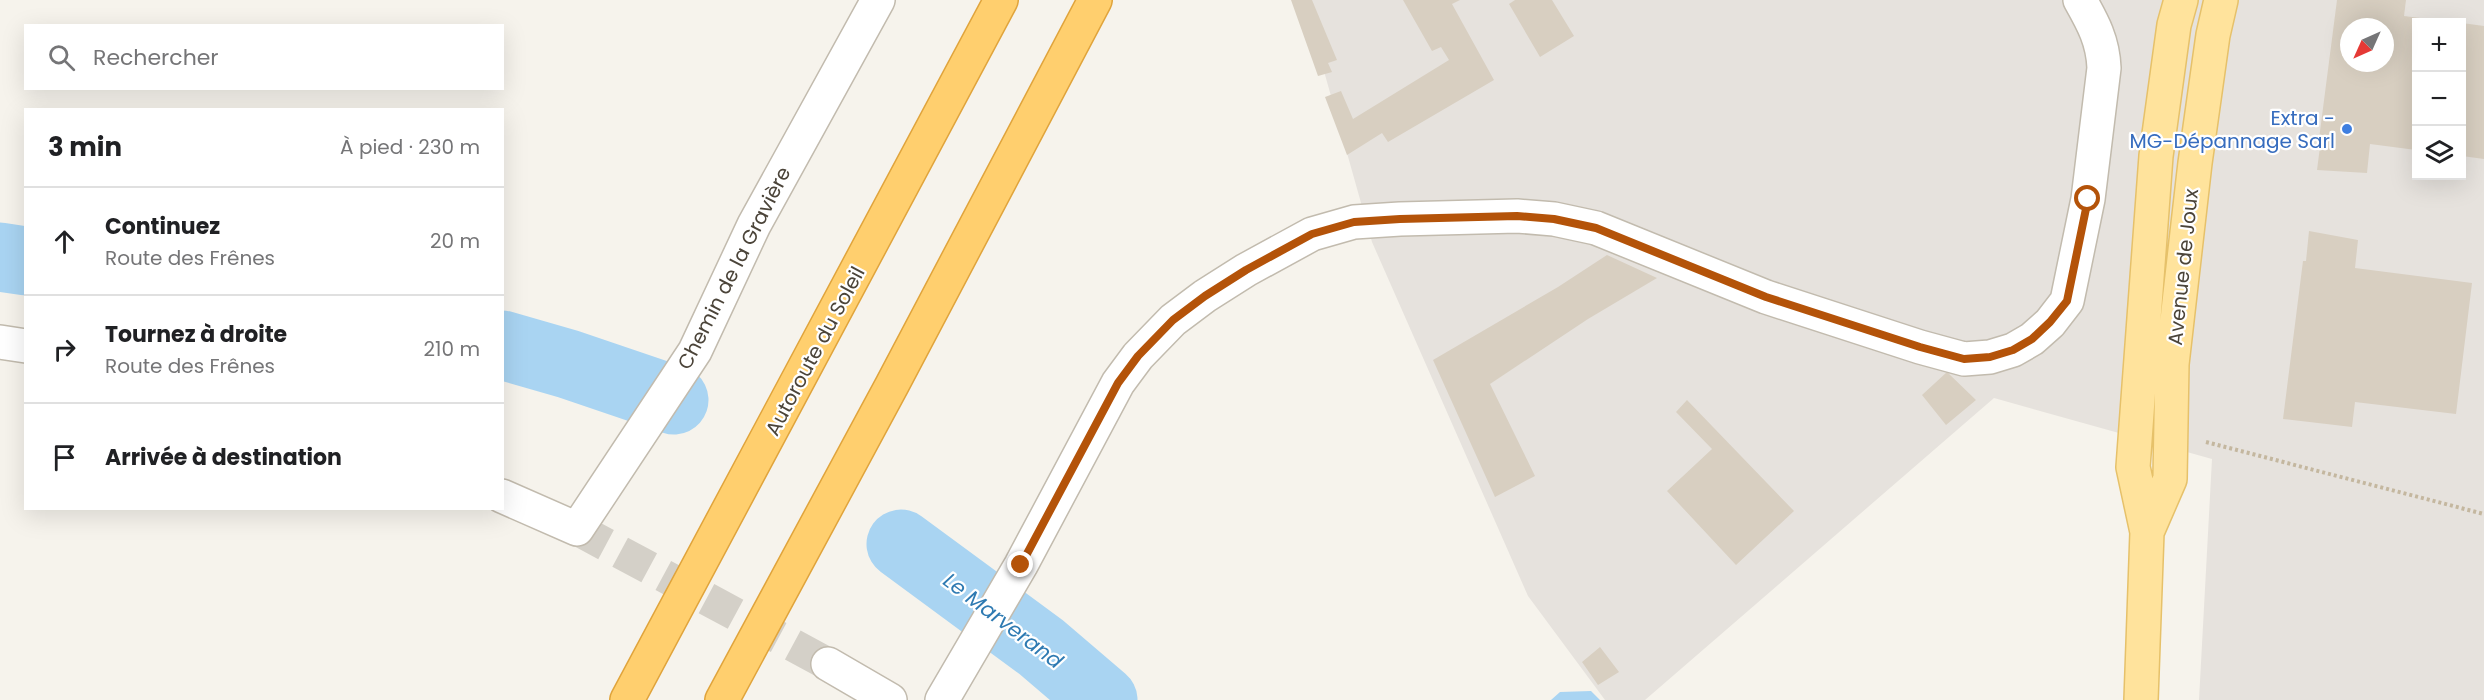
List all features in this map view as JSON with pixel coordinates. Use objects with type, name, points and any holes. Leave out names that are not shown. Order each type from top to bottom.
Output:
[{"type":"highway","name":"Autoroute du Soleil","points":[[627,700],[1001,0]]},
{"type":"highway","points":[[722,700],[1095,0]]},
{"type":"main road","name":"Avenue de Joux","points":[[2141,700],[2147,532],[2133,468],[2156,156],[2174,25],[2181,0]]},
{"type":"main road","name":"Avenue de Joux","points":[[2147,532],[2170,479],[2172,364],[2194,163],[2213,35],[2221,0]]},
{"type":"street","name":"Chemin de la Gravière","points":[[504,497],[578,529],[695,351],[753,225],[878,0]]},
{"type":"street","points":[[942,700],[1021,565],[1118,383],[1138,356],[1166,327],[1205,296],[1246,270],[1312,234],[1354,222],[1517,216],[1554,219],[1596,228],[1766,297],[1964,359],[1990,357],[2013,350],[2032,339],[2067,301],[2088,199],[2104,68],[2103,49],[2096,27],[2080,0]]},
{"type":"street","points":[[0,342],[24,346]]},
{"type":"street","points":[[828,664],[890,700]]},
{"type":"path","points":[[2170,432],[2484,514]]},
{"type":"shaded area","points":[[1304,0],[2484,0],[2484,700],[2199,700],[2212,459],[1994,398],[1645,700],[1605,700],[1528,596],[1372,242]]},
{"type":"water","points":[[925,541],[957,552],[982,575],[981,599],[971,605],[953,606],[934,597],[908,579],[901,551],[907,544]]},
{"type":"water","points":[[1033,626],[1063,639],[1122,700],[1066,700],[1023,661],[1015,645],[1013,630]]},
{"type":"water","points":[[1591,691],[1600,700],[1551,700],[1560,692]]},
{"type":"building","points":[[1291,0],[1312,0],[1337,60],[1328,63],[1332,72],[1318,76]]},
{"type":"building","points":[[1403,0],[1460,0],[1452,4],[1494,80],[1388,142],[1382,133],[1347,155],[1325,97],[1341,91],[1353,119],[1449,60],[1441,47],[1432,51]]},
{"type":"building","points":[[1515,0],[1552,0],[1574,36],[1540,57],[1509,4]]},
{"type":"building","points":[[2337,0],[2406,0],[2404,16],[2420,18],[2412,18],[2412,149],[2370,144],[2367,173],[2317,170],[2321,139],[2319,139]]},
{"type":"building","points":[[2466,24],[2484,26],[2484,159],[2466,157]]},
{"type":"building","points":[[2309,231],[2358,240],[2355,268],[2472,283],[2456,414],[2355,402],[2352,427],[2283,419],[2303,261],[2306,261]]},
{"type":"building","points":[[1607,255],[1657,278],[1588,319],[1490,384],[1535,476],[1495,497],[1433,360],[1558,287]]},
{"type":"building","points":[[1947,372],[1976,400],[1946,425],[1922,395]]},
{"type":"building","points":[[1687,400],[1794,511],[1736,565],[1667,491],[1712,449],[1676,412]]},
{"type":"building","points":[[1600,647],[1619,672],[1598,685],[1582,662]]},
{"type":"waterway","name":"Le Marverand","points":[[0,257],[24,261]]},
{"type":"waterway","name":"Le Marverand","points":[[504,346],[568,364],[674,400]]},
{"type":"waterway","name":"Le Marverand","points":[[901,544],[1041,647],[1103,700]]},
{"type":"tunnel","points":[[577,529],[828,664]]},
{"type":"place","name":"Extra - MG-Dépannage Sarl","points":[[2347,129]]},
{"type":"route","points":[[1021,565],[1118,383],[1138,356],[1173,320],[1205,296],[1246,270],[1312,234],[1354,222],[1400,219],[1517,216],[1554,219],[1596,228],[1766,297],[1964,359],[1990,357],[2013,350],[2032,339],[2067,301],[2088,199]]}]
